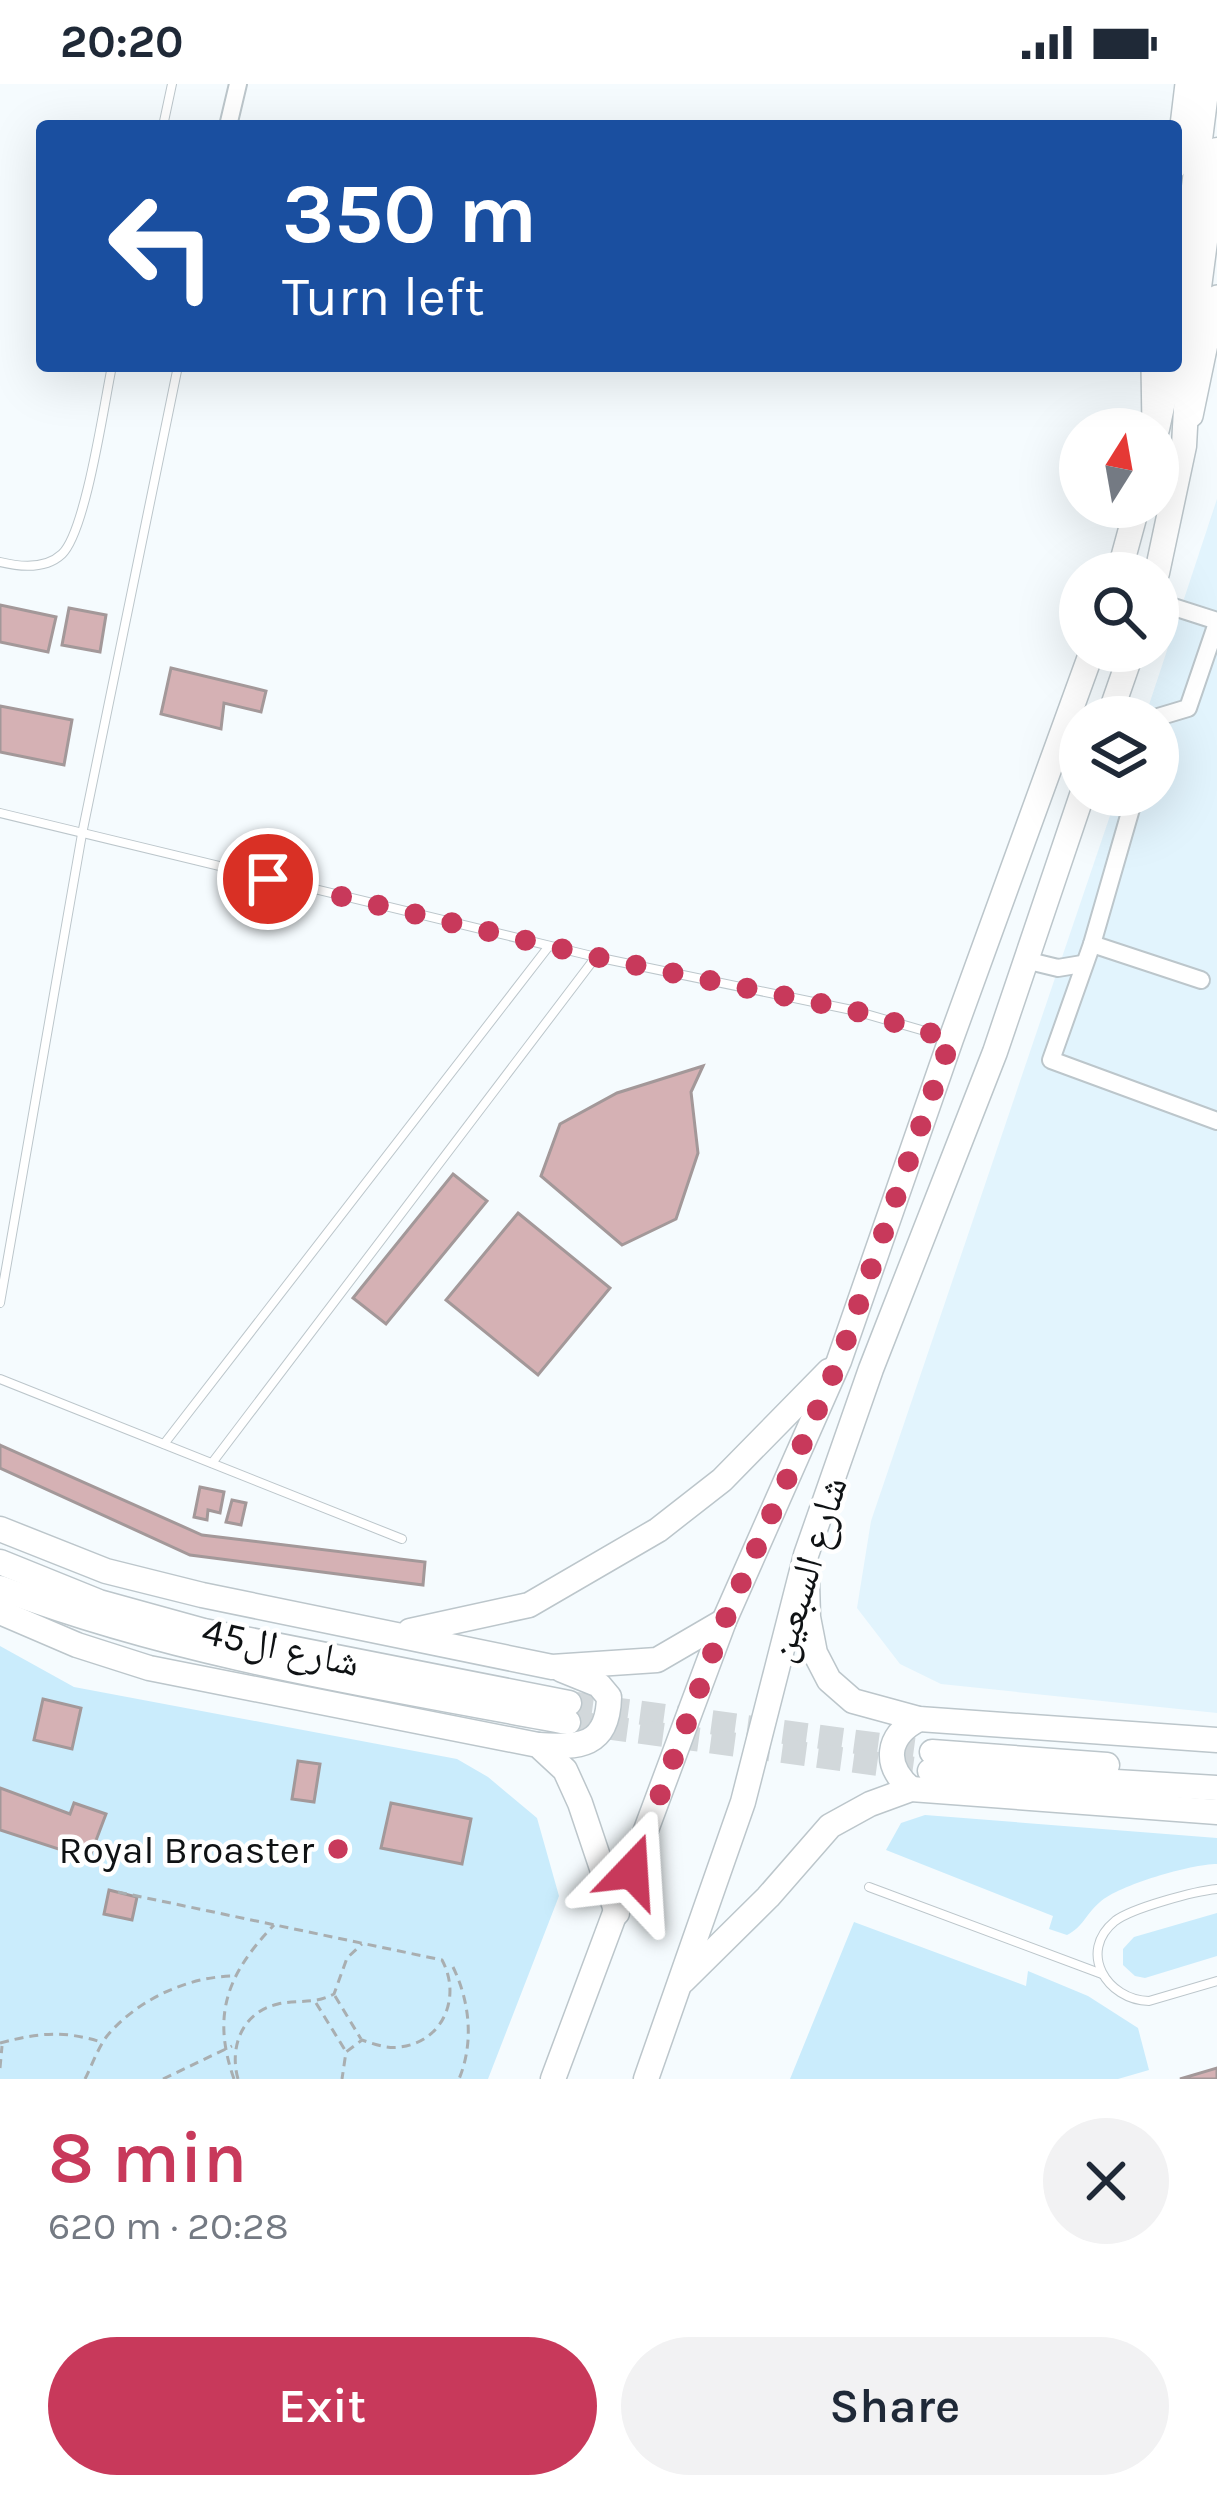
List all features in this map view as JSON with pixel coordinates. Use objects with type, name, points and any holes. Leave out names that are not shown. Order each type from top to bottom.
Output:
[{"type":"main road","points":[[1182,120],[1186,84]]},
{"type":"main road","points":[[1182,282],[1207,84]]},
{"type":"main road","points":[[1182,317],[1217,150]]},
{"type":"main road","points":[[1161,552],[1204,372],[1217,296]]},
{"type":"main road","points":[[1161,408],[1170,372]]},
{"type":"main road","points":[[1171,372],[1184,446]]},
{"type":"main road","name":"شارع السبعين","points":[[553,2079],[724,1622],[839,1361],[1085,672]]},
{"type":"main road","name":"شارع السبعين","points":[[646,2079],[743,1802],[806,1555],[995,1052],[1075,816]]},
{"type":"main road","points":[[386,1634],[529,1606],[658,1530],[722,1480],[839,1361]]},
{"type":"main road","points":[[0,1529],[106,1571],[552,1666],[599,1685],[609,1697],[609,1715],[587,1743],[570,1748],[538,1745],[149,1668],[77,1645],[0,1612]]},
{"type":"main road","points":[[806,1555],[808,1617],[815,1653],[829,1680],[853,1701],[919,1719],[1217,1740]]},
{"type":"main road","name":"شارع ال45","points":[[0,1562],[99,1602],[204,1631],[568,1712],[190,1648],[92,1622],[0,1588]]},
{"type":"main road","points":[[552,1666],[657,1660],[724,1622]]},
{"type":"main road","points":[[919,1719],[903,1727],[892,1742],[890,1760],[897,1777],[924,1770],[1217,1774]]},
{"type":"main road","points":[[538,1745],[565,1771],[617,1913]]},
{"type":"main road","points":[[924,1770],[1217,1812]]},
{"type":"main road","points":[[677,1987],[768,1897],[830,1826],[924,1770],[1217,1788]]},
{"type":"street","points":[[229,120],[238,84]]},
{"type":"street","points":[[1179,609],[1217,622],[1188,708],[1179,711]]},
{"type":"street","points":[[1129,816],[1052,1060],[1217,1121]]},
{"type":"street","points":[[1092,944],[1201,980]]},
{"type":"street","points":[[1025,960],[1058,968],[1082,964]]},
{"type":"lane","points":[[164,120],[172,84]]},
{"type":"lane","points":[[0,562],[39,566],[62,555],[77,531],[111,372]]},
{"type":"lane","points":[[0,1303],[82,834],[177,372]]},
{"type":"lane","points":[[0,813],[596,957],[852,1010],[951,1039]]},
{"type":"lane","points":[[164,1444],[549,946]]},
{"type":"lane","points":[[212,1463],[596,957]]},
{"type":"lane","points":[[0,1379],[402,1539]]},
{"type":"lane","points":[[869,1887],[1102,1974]]},
{"type":"lane","points":[[1217,1889],[1124,1916],[1114,1922],[1098,1952],[1102,1974],[1116,1992],[1137,2001],[1217,1981]]},
{"type":"path","points":[[118,1892],[442,1960],[452,1990],[438,2028],[422,2041],[400,2048],[362,2040],[334,1994]]},
{"type":"path","points":[[236,2079],[224,2050],[224,2006],[238,1966],[274,1925]]},
{"type":"path","points":[[236,2079],[235,2044],[243,2026],[275,2004],[316,2003],[334,1994],[347,1958],[362,1943]]},
{"type":"path","points":[[454,1967],[470,2029],[458,2079]]},
{"type":"path","points":[[86,2079],[102,2043],[161,1994],[216,1976],[235,1976]]},
{"type":"path","points":[[316,2003],[346,2052],[342,2079]]},
{"type":"path","points":[[0,2068],[1,2043],[58,2032],[102,2043]]},
{"type":"path","points":[[346,2052],[362,2040]]},
{"type":"path","points":[[163,2079],[235,2044]]},
{"type":"shaded area","points":[[1217,499],[1217,1713],[941,1684],[900,1664],[857,1608],[871,1521],[1110,816],[1179,816],[1179,696],[1152,696],[1160,672],[1179,672],[1179,614]]},
{"type":"shaded area","points":[[0,1646],[74,1687],[457,1759],[488,1777],[537,1818],[559,1896],[488,2079],[0,2079]]},
{"type":"shaded area","points":[[925,1815],[1217,1838],[1217,1864],[1174,1872],[1109,1895],[1067,1935],[1049,1929],[1053,1916],[886,1850],[901,1823]]},
{"type":"shaded area","points":[[1217,1913],[1217,1956],[1145,1978],[1123,1965],[1123,1949],[1134,1937]]},
{"type":"shaded area","points":[[854,1922],[1026,1986],[1028,1971],[1088,1996],[1138,2028],[1149,2070],[1118,2079],[790,2079]]},
{"type":"building","points":[[0,605],[56,617],[48,652],[0,642]]},
{"type":"building","points":[[69,608],[106,615],[100,652],[62,645]]},
{"type":"building","points":[[171,668],[266,691],[261,712],[224,703],[221,729],[161,714]]},
{"type":"building","points":[[0,706],[72,720],[64,765],[0,752]]},
{"type":"building","points":[[703,1066],[691,1092],[698,1153],[676,1219],[622,1245],[541,1176],[560,1124],[617,1093]]},
{"type":"building","points":[[453,1174],[487,1201],[386,1324],[353,1298]]},
{"type":"building","points":[[518,1213],[610,1288],[538,1375],[446,1300]]},
{"type":"building","points":[[0,1445],[202,1535],[425,1562],[423,1585],[190,1555],[0,1468]]},
{"type":"building","points":[[200,1487],[224,1492],[220,1513],[208,1510],[207,1520],[194,1517]]},
{"type":"building","points":[[232,1500],[246,1503],[241,1525],[226,1522]]},
{"type":"building","points":[[43,1699],[81,1708],[72,1749],[34,1740]]},
{"type":"building","points":[[298,1761],[320,1764],[314,1802],[292,1799]]},
{"type":"building","points":[[0,1788],[70,1814],[74,1803],[106,1814],[89,1859],[0,1830]]},
{"type":"building","points":[[391,1803],[471,1819],[462,1864],[381,1848]]},
{"type":"building","points":[[109,1890],[137,1897],[132,1920],[104,1914]]},
{"type":"building","points":[[1217,2068],[1217,2079],[1180,2079]]},
{"type":"tunnel","points":[[569,1703],[932,1752]]},
{"type":"tunnel","points":[[568,1722],[930,1771]]},
{"type":"place","name":"Royal Broaster","points":[[338,1849]]},
{"type":"route","points":[[268,879],[596,957],[852,1010],[951,1039],[839,1361],[724,1622],[632,1871]]}]
